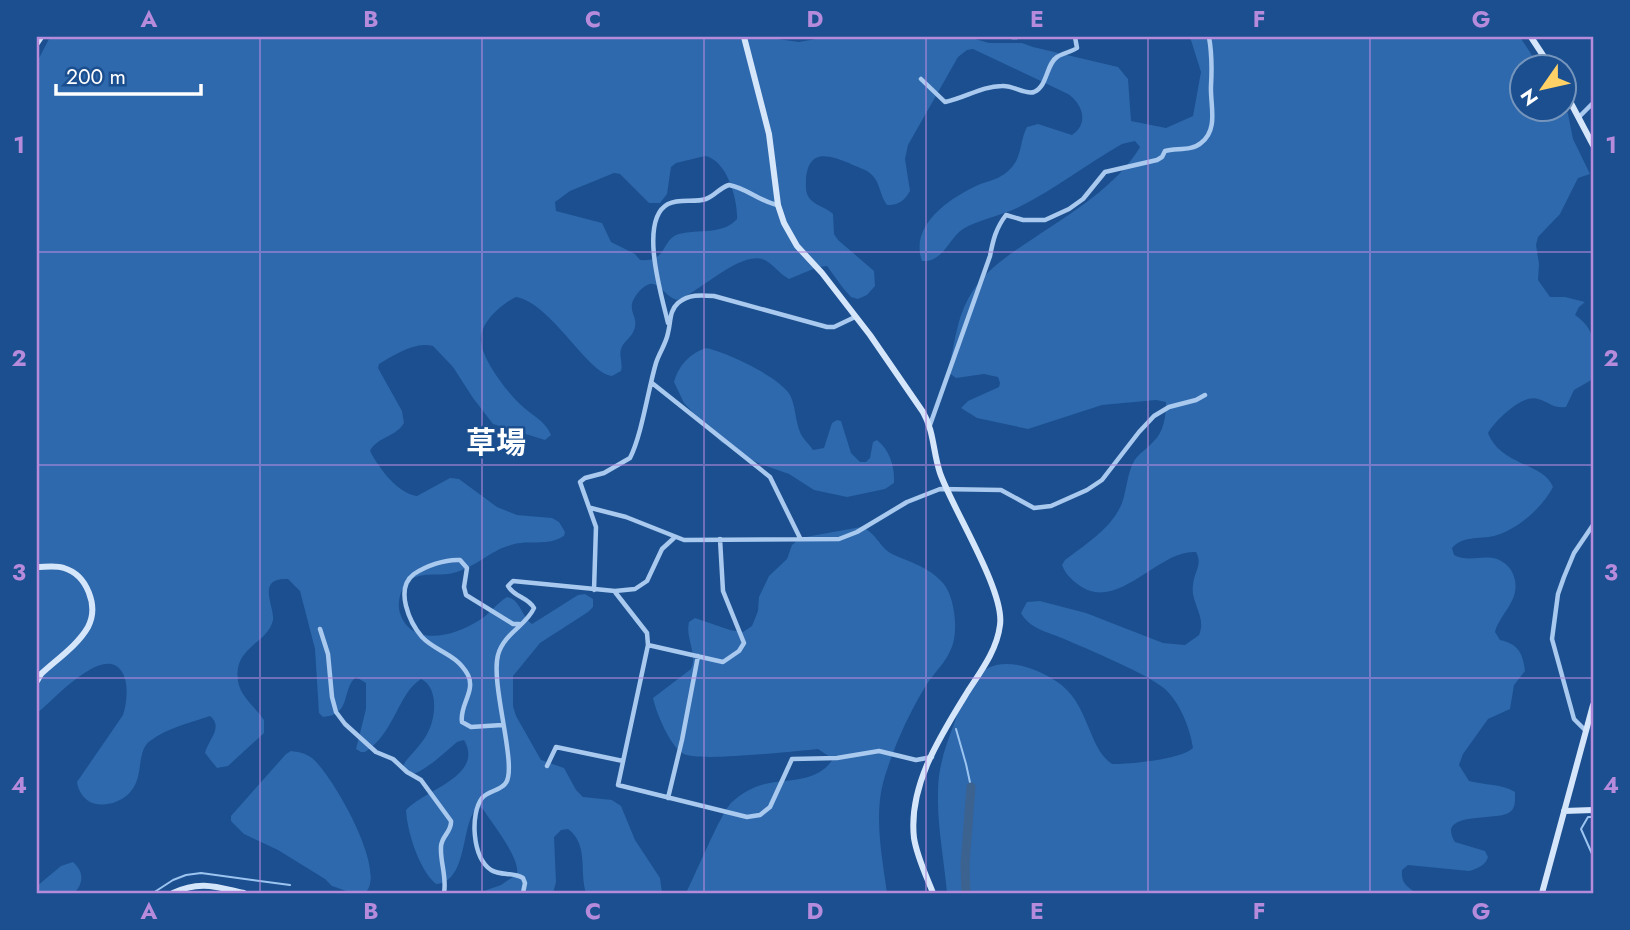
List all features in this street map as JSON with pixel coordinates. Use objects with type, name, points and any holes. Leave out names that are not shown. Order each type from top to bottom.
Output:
[{"type":"street","points":[[37,43],[41,37]]},
{"type":"street","points":[[744,37],[769,134],[778,205],[787,230],[855,317],[914,398],[930,425],[936,459],[947,489],[995,592],[1001,622],[990,657],[962,701],[916,793],[914,838],[919,859],[933,893]]},
{"type":"street","points":[[921,79],[945,102],[1002,86],[1014,87],[1027,93],[1035,91],[1042,84],[1056,57],[1077,48],[1076,37]]},
{"type":"street","points":[[930,425],[990,256],[993,236],[1002,220],[1006,215],[1023,220],[1045,220],[1083,199],[1105,172],[1157,159],[1168,149],[1189,148],[1201,143],[1211,131],[1212,120],[1213,68],[1209,37]]},
{"type":"street","points":[[1531,37],[1541,52]]},
{"type":"street","points":[[1593,103],[1578,117],[1593,145]]},
{"type":"street","points":[[669,330],[659,288],[654,243],[656,220],[661,210],[674,202],[706,199],[729,185],[743,188],[768,203],[778,205]]},
{"type":"street","points":[[594,590],[596,527],[591,508],[580,488],[580,481],[604,473],[630,458],[655,367],[669,330],[671,313],[676,304],[697,295],[757,307],[827,327],[834,327],[855,317]]},
{"type":"street","points":[[652,383],[770,477],[800,538]]},
{"type":"street","points":[[591,508],[626,517],[684,540],[839,539],[857,532],[907,502],[947,489],[1002,491],[1034,509],[1051,506],[1102,480],[1154,416],[1169,407],[1205,395]]},
{"type":"street","points":[[1585,730],[1574,719],[1552,639],[1563,577],[1574,553],[1593,525]]},
{"type":"street","points":[[523,893],[523,878],[499,873],[487,866],[480,853],[475,817],[478,803],[485,794],[504,785],[509,778],[510,766],[498,698],[497,661],[504,643],[534,608],[508,586],[510,582],[615,592],[635,589],[647,582],[662,549],[674,538]]},
{"type":"street","points":[[649,645],[723,662],[739,652],[744,643],[723,591],[720,539]]},
{"type":"street","points":[[502,725],[471,727],[462,722],[470,680],[457,661],[444,650],[427,642],[418,631],[405,604],[406,583],[412,575],[425,568],[460,560],[467,568],[464,587],[466,595],[513,624],[519,624]]},
{"type":"street","points":[[37,567],[62,566],[71,570],[87,587],[92,614],[81,636],[37,681]]},
{"type":"street","points":[[615,592],[647,633],[649,645],[618,785],[726,813],[754,817],[770,807],[792,759],[837,758],[874,751],[916,760],[932,757]]},
{"type":"street","points":[[320,629],[327,647],[336,712],[345,724],[376,752],[393,759],[421,780],[451,821],[451,828],[443,838],[440,848],[444,865],[444,893]]},
{"type":"street","points":[[668,798],[698,656]]},
{"type":"street","points":[[1542,893],[1593,705]]},
{"type":"street","points":[[547,766],[556,747],[623,761]]},
{"type":"street","points":[[1564,811],[1593,810]]},
{"type":"street","points":[[173,893],[201,884],[244,893]]},
{"type":"shaded area","points":[[50,37],[764,37],[799,42],[827,37],[968,37],[989,43],[1022,43],[1118,67],[1128,79],[1131,121],[1166,128],[1193,116],[1201,72],[1190,37],[1520,37],[1530,52],[1508,52],[1508,122],[1570,122],[1573,139],[1590,174],[1578,178],[1560,214],[1538,237],[1536,245],[1538,280],[1550,297],[1565,297],[1585,302],[1575,315],[1592,336],[1593,379],[1574,390],[1566,407],[1532,398],[1510,409],[1492,428],[1488,433],[1502,452],[1541,473],[1553,487],[1536,510],[1511,529],[1494,536],[1466,540],[1452,548],[1454,555],[1459,557],[1493,558],[1501,561],[1511,570],[1515,580],[1516,588],[1511,604],[1495,632],[1500,640],[1518,650],[1525,671],[1514,685],[1510,709],[1488,719],[1463,754],[1459,765],[1469,781],[1499,786],[1515,792],[1514,806],[1510,812],[1503,815],[1460,821],[1453,825],[1451,832],[1455,842],[1485,851],[1488,857],[1481,866],[1469,871],[1408,865],[1402,870],[1403,881],[1416,893],[947,893],[939,817],[939,774],[962,702],[970,685],[982,671],[992,666],[1014,664],[1056,681],[1076,701],[1097,747],[1112,764],[1177,756],[1193,748],[1184,716],[1165,689],[1131,669],[1034,626],[1021,613],[1027,602],[1040,601],[1086,613],[1163,643],[1185,645],[1199,635],[1201,628],[1193,591],[1198,564],[1196,552],[1166,560],[1121,588],[1105,592],[1090,591],[1075,582],[1067,575],[1062,565],[1105,528],[1118,512],[1134,461],[1157,438],[1162,429],[1166,402],[1156,400],[1102,405],[1028,429],[977,418],[961,408],[968,401],[999,387],[1000,383],[998,377],[984,374],[956,378],[948,372],[961,316],[974,289],[1006,257],[1078,209],[1106,186],[1140,147],[1135,141],[1122,144],[1032,200],[963,229],[941,254],[929,261],[922,261],[921,236],[935,214],[956,197],[1008,171],[1016,161],[1027,127],[1038,124],[1072,135],[1081,125],[1080,108],[1068,94],[973,49],[958,57],[908,145],[905,159],[910,191],[901,202],[887,205],[873,176],[849,163],[820,156],[810,163],[806,180],[809,198],[833,214],[834,234],[838,240],[874,271],[875,286],[867,295],[858,299],[851,297],[827,266],[789,279],[762,259],[752,259],[731,267],[678,300],[654,284],[648,285],[633,300],[634,330],[621,349],[621,371],[612,376],[592,364],[542,312],[529,302],[516,297],[505,303],[490,318],[483,330],[481,344],[489,363],[508,391],[548,430],[551,435],[545,440],[493,424],[453,367],[433,346],[412,347],[379,364],[378,368],[402,411],[404,423],[370,451],[396,485],[417,496],[450,478],[459,479],[497,507],[517,515],[552,518],[559,522],[565,532],[564,536],[551,541],[518,543],[504,547],[461,571],[423,575],[412,579],[403,589],[399,601],[400,613],[414,631],[434,636],[458,631],[478,621],[507,597],[515,601],[532,624],[578,595],[585,594],[593,599],[593,607],[588,612],[540,643],[513,676],[513,706],[541,760],[564,768],[583,797],[612,800],[621,806],[635,840],[660,878],[662,893],[586,893],[579,842],[568,829],[561,830],[554,837],[556,882],[553,893],[478,893],[501,885],[517,874],[517,867],[510,850],[483,809],[478,806],[468,825],[454,873],[447,881],[436,884],[424,869],[415,850],[406,810],[460,773],[468,753],[464,740],[457,742],[426,767],[407,775],[403,767],[405,762],[424,739],[433,717],[433,695],[427,683],[421,679],[413,685],[375,744],[365,752],[356,749],[366,709],[366,683],[356,677],[351,682],[338,712],[323,717],[319,713],[315,649],[300,591],[288,579],[278,580],[269,588],[273,614],[271,627],[240,660],[238,668],[237,677],[241,691],[264,720],[264,733],[228,766],[217,768],[205,753],[216,725],[210,716],[171,729],[150,741],[142,754],[137,781],[132,790],[113,803],[96,804],[81,794],[77,782],[123,715],[127,693],[122,672],[114,665],[103,664],[91,669],[37,713],[37,62]],"holes":[[[705,156],[719,165],[730,182],[736,202],[737,219],[718,229],[679,234],[669,241],[656,258],[649,260],[640,260],[635,254],[611,242],[602,223],[556,211],[555,202],[570,191],[614,173],[620,174],[649,203],[660,203],[667,194],[671,167],[676,163]]]},
{"type":"shaded area","points":[[706,348],[752,366],[784,388],[792,400],[801,434],[813,450],[824,448],[832,423],[837,420],[841,421],[851,453],[860,462],[866,462],[870,458],[873,442],[877,440],[891,460],[894,483],[885,489],[847,497],[814,490],[789,474],[758,463],[721,442],[684,403],[674,382],[686,361]]},
{"type":"shaded area","points":[[861,527],[892,554],[938,577],[947,589],[954,615],[955,633],[951,649],[908,717],[881,790],[879,820],[887,893],[686,893],[732,802],[760,785],[813,775],[833,759],[818,749],[708,757],[684,754],[679,750],[664,729],[653,698],[691,669],[693,658],[689,622],[695,618],[743,632],[752,626],[758,611],[759,597],[769,576],[787,559],[792,545],[800,538]]},
{"type":"shaded area","points":[[291,751],[312,758],[321,767],[355,823],[370,865],[370,882],[365,893],[352,893],[332,886],[278,850],[244,834],[231,821],[231,816]]},
{"type":"shaded area","points":[[73,862],[81,878],[74,893],[37,893],[37,886],[61,866]]},
{"type":"waterway","points":[[956,729],[971,787]]},
{"type":"waterway","points":[[966,893],[965,864],[971,787]]},
{"type":"waterway","points":[[1593,817],[1588,817],[1581,829],[1593,856]]},
{"type":"waterway","points":[[153,893],[173,880],[201,873],[290,885]]},
{"type":"district","name":"草場","points":[[496,443]]}]
